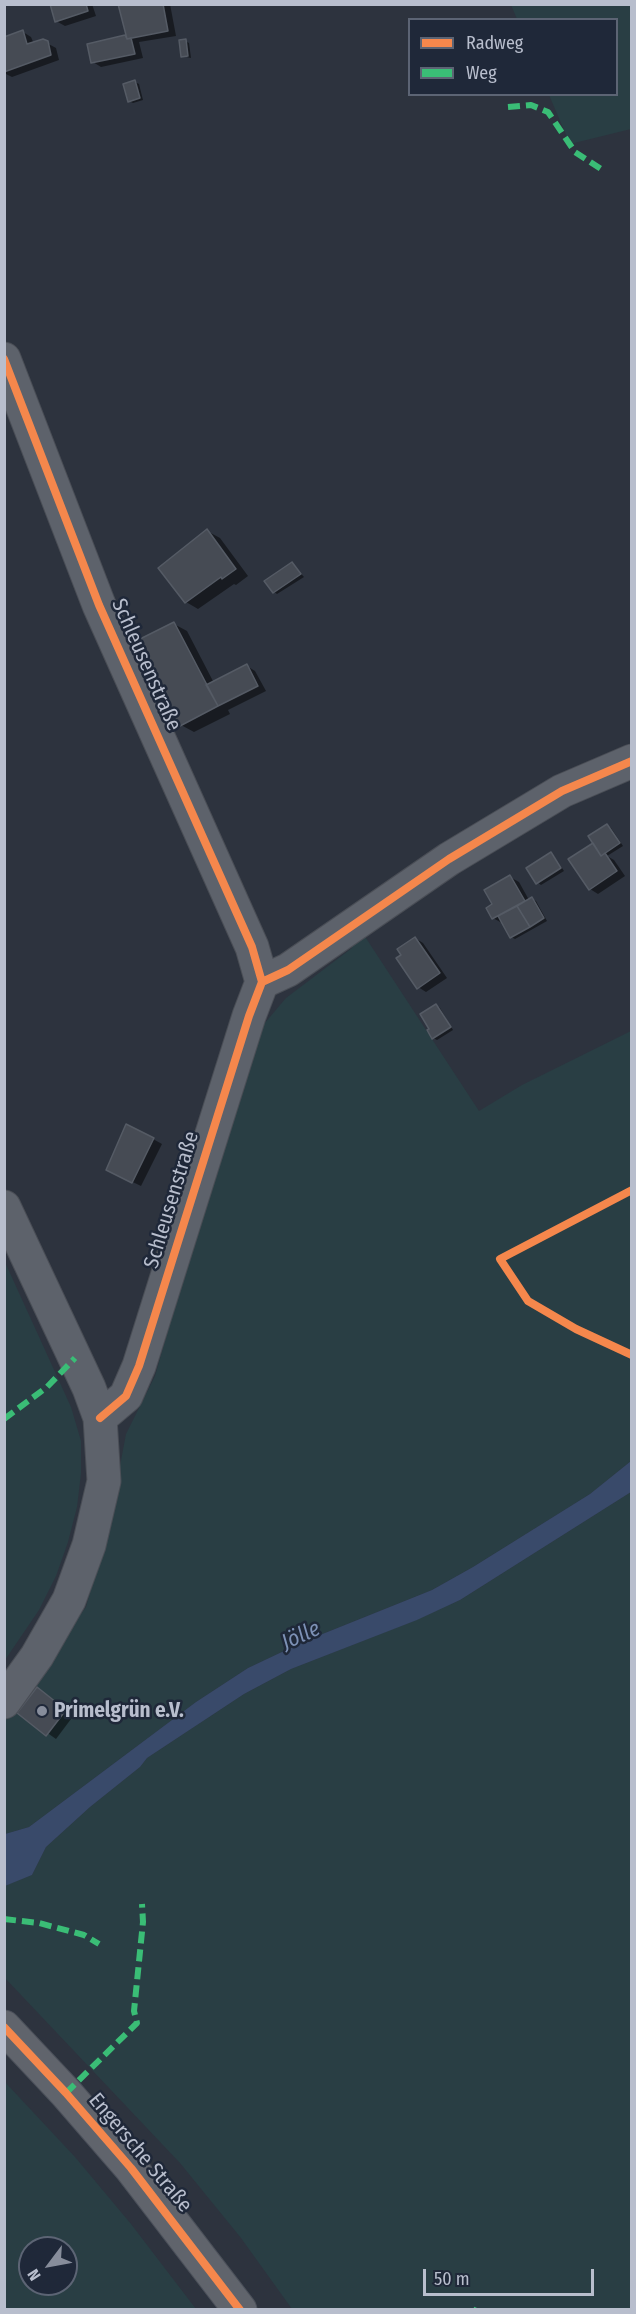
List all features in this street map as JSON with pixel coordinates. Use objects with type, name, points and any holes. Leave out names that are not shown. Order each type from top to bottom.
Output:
[{"type":"main road","name":"Engersche Straße","points":[[4,2027],[66,2093],[131,2168],[194,2247],[240,2310]]},
{"type":"street","name":"Schleusenstraße","points":[[4,359],[99,605],[252,947],[262,982],[210,1136],[140,1366],[126,1396],[100,1418]]},
{"type":"street","points":[[262,982],[288,970],[449,859],[561,791],[632,761]]},
{"type":"street","points":[[4,1207],[89,1388],[100,1418],[104,1481],[89,1545],[69,1600],[37,1656],[4,1702]]},
{"type":"green space","points":[[511,5],[631,5],[631,129],[570,144],[549,96],[618,96],[618,18],[517,18]]},
{"type":"green space","points":[[362,932],[479,1111],[522,1085],[631,1031],[631,1461],[590,1494],[432,1590],[305,1641],[248,1668],[196,1702],[29,1827],[5,1834],[4,1718],[86,1607],[109,1524],[126,1434],[155,1376],[216,1162],[264,1024],[286,998],[352,948],[348,941]]},
{"type":"green space","points":[[4,1260],[71,1407],[81,1441],[81,1473],[77,1507],[68,1542],[56,1576],[39,1610],[5,1660]]},
{"type":"green space","points":[[631,1492],[631,2309],[292,2309],[241,2238],[180,2163],[5,1978],[4,1886],[32,1875],[46,1847],[90,1807],[140,1767],[147,1758],[244,1694],[291,1669],[416,1620],[460,1600]]},
{"type":"green space","points":[[4,2081],[75,2157],[131,2224],[196,2309],[5,2309]]},
{"type":"water","points":[[631,1461],[631,1492],[460,1600],[417,1620],[291,1669],[244,1694],[147,1758],[140,1767],[90,1807],[46,1847],[32,1875],[5,1886],[5,1834],[29,1827],[196,1702],[248,1668],[305,1641],[432,1590],[590,1494]]},
{"type":"building","points":[[50,4],[86,4],[88,11],[55,22]]},
{"type":"building","points":[[118,4],[163,4],[168,31],[127,39]]},
{"type":"building","points":[[23,30],[27,44],[43,39],[48,41],[51,55],[4,72],[4,37]]},
{"type":"building","points":[[125,35],[127,39],[131,38],[135,54],[91,63],[87,44]]},
{"type":"building","points":[[186,39],[188,56],[181,57],[179,40]]},
{"type":"building","points":[[135,80],[140,98],[128,102],[123,84]]},
{"type":"building","points":[[207,529],[236,569],[185,603],[158,568]]},
{"type":"building","points":[[292,562],[301,574],[273,593],[264,581]]},
{"type":"building","points":[[174,622],[218,706],[180,726],[136,641]]},
{"type":"building","points":[[247,664],[258,686],[218,706],[206,685]]},
{"type":"building","points":[[607,824],[620,843],[601,856],[588,836]]},
{"type":"building","points":[[593,843],[601,856],[605,853],[617,871],[589,890],[568,859]]},
{"type":"building","points":[[551,852],[561,868],[536,884],[526,868]]},
{"type":"building","points":[[510,875],[525,901],[492,919],[486,908],[492,904],[484,890]]},
{"type":"building","points":[[532,897],[544,918],[530,927],[517,906]]},
{"type":"building","points":[[517,906],[530,927],[510,938],[498,916]]},
{"type":"building","points":[[415,937],[440,973],[417,989],[396,958],[401,955],[397,949]]},
{"type":"building","points":[[436,1004],[451,1027],[432,1039],[420,1014]]},
{"type":"building","points":[[126,1124],[154,1138],[132,1183],[106,1170]]},
{"type":"building","name":"Primelgrün e.V.","points":[[37,1687],[66,1710],[46,1736],[17,1713]]},
{"type":"marked path","points":[[508,107],[531,105],[548,112],[575,152],[601,169]]},
{"type":"marked path","points":[[4,1419],[47,1387],[75,1358]]},
{"type":"marked path","points":[[66,2093],[137,2023],[134,2011],[143,1922],[142,1904]]},
{"type":"marked path","points":[[4,1919],[39,1923],[84,1935],[99,1944]]},
{"type":"cycle path","points":[[4,359],[99,605],[252,947],[262,982],[249,1016],[139,1366],[126,1396],[100,1418]]},
{"type":"cycle path","points":[[262,982],[288,970],[449,859],[562,791],[632,761]]},
{"type":"cycle path","points":[[632,1190],[500,1259],[528,1301],[576,1329],[632,1355]]},
{"type":"cycle path","points":[[4,2027],[66,2093],[131,2168],[240,2310]]},
{"type":"place","name":"Primelgrün e.V.","points":[[42,1711]]},
{"type":"water label","name":"Jölle","points":[[301,1636]]}]
